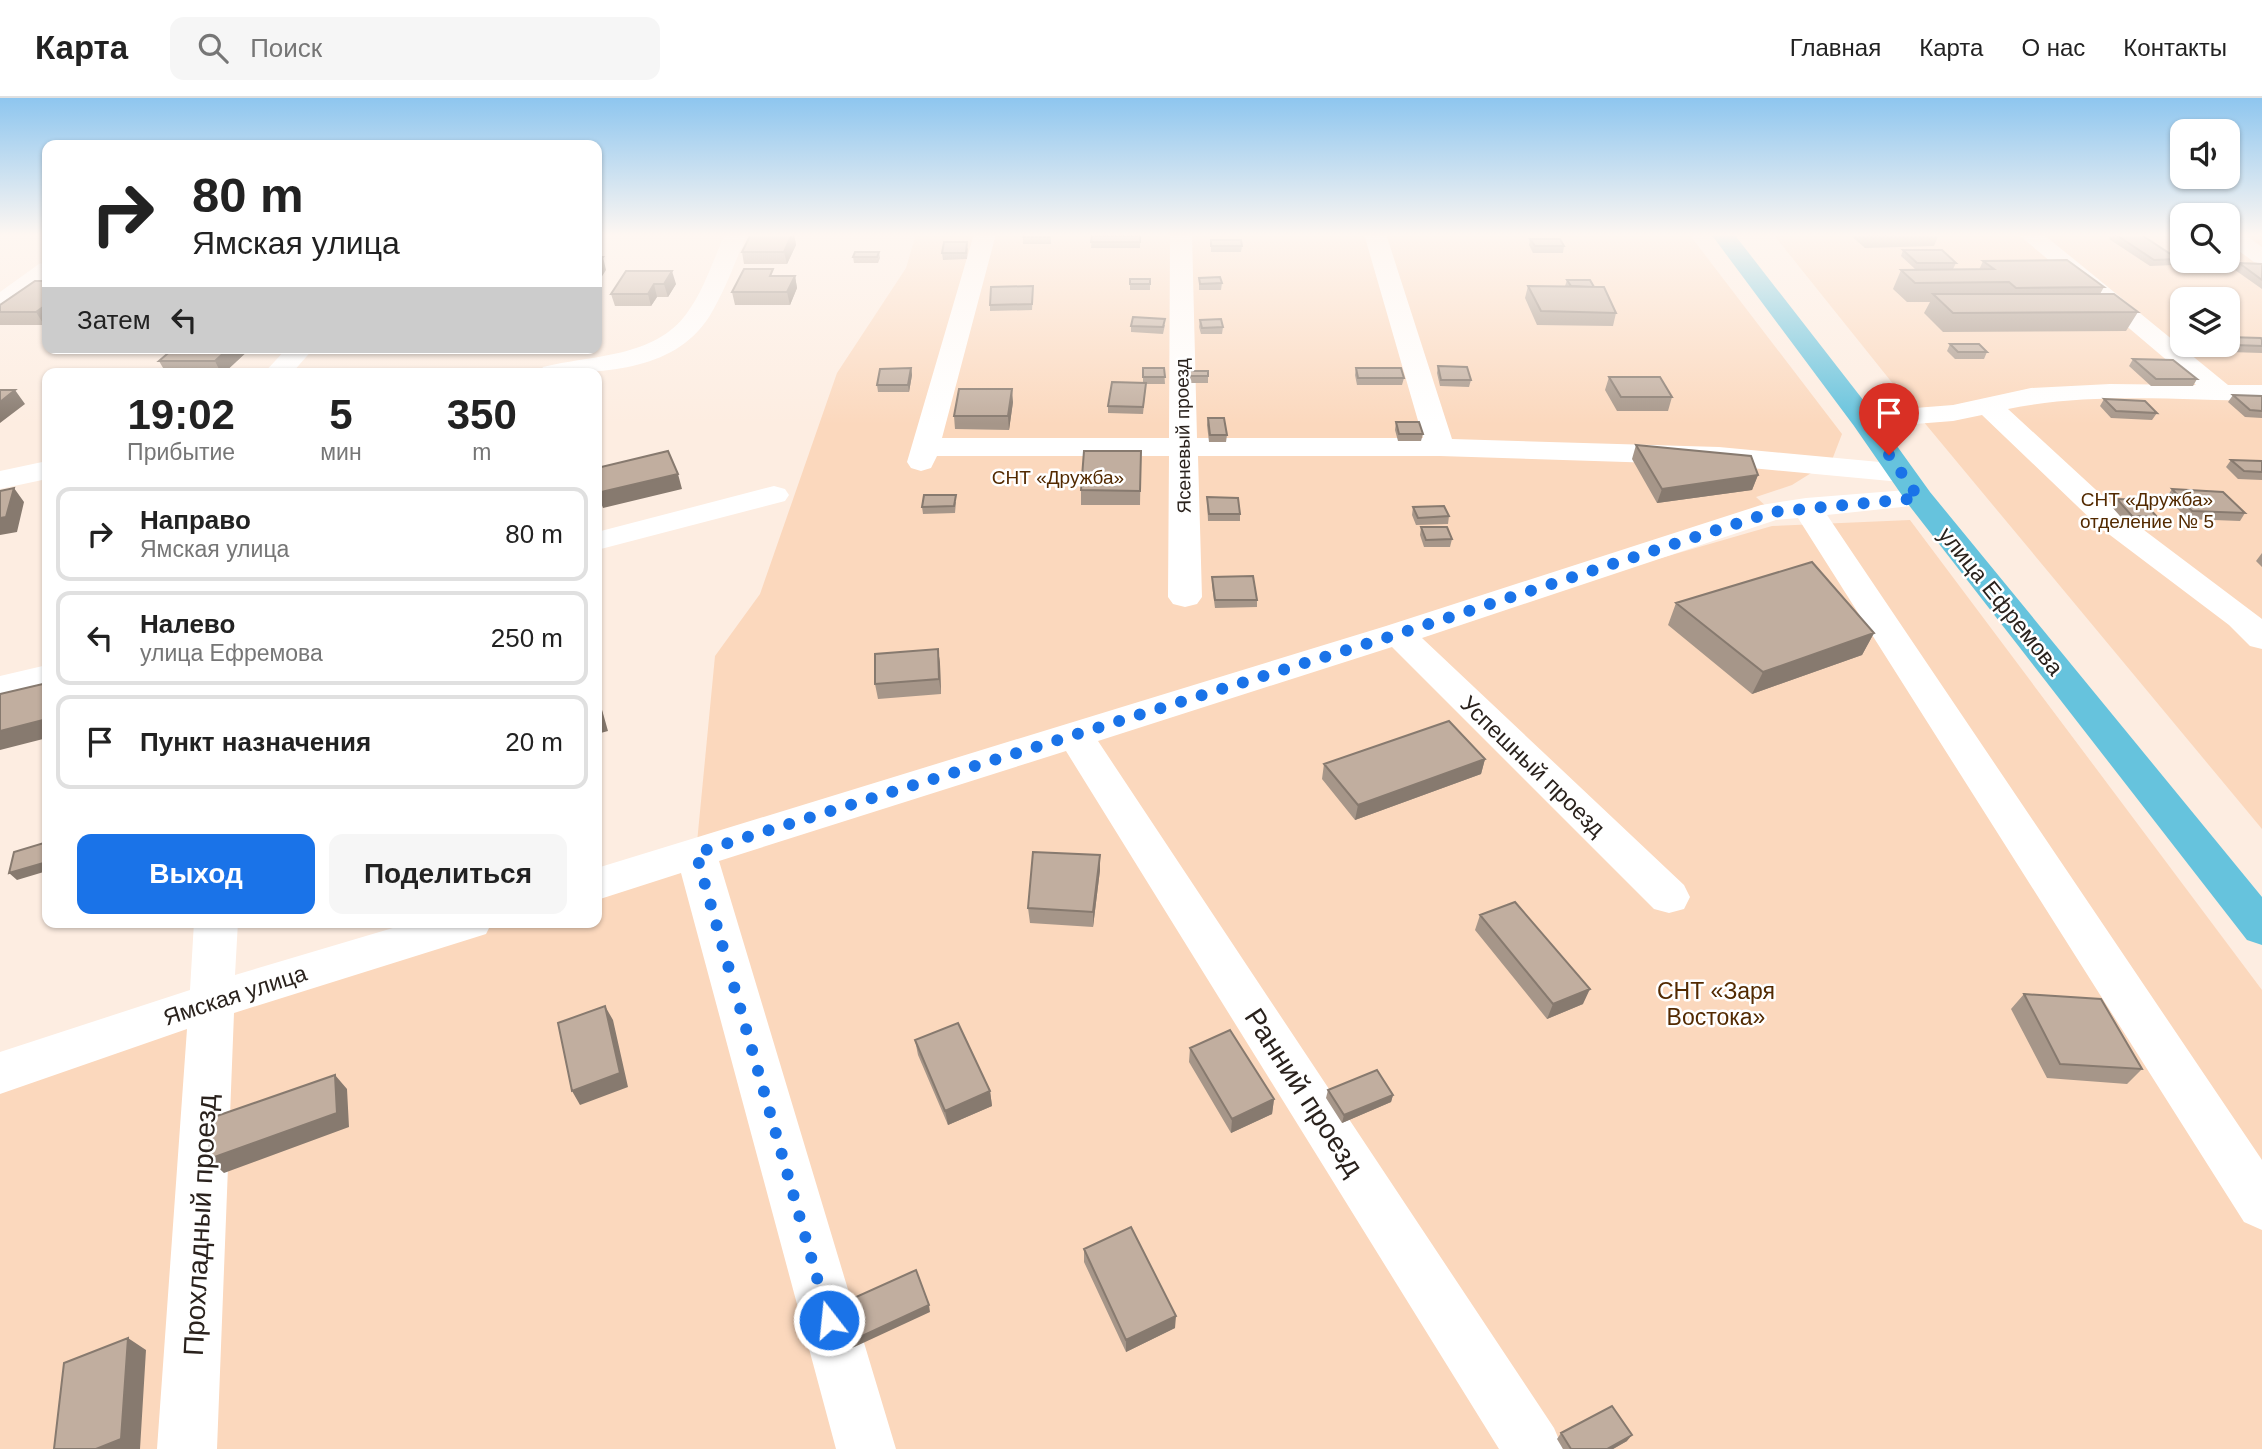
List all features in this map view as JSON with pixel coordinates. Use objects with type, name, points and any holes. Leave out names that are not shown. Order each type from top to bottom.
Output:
[{"type":"main road","name":"улица Ефремова","points":[[1770,297],[1864,420],[1910,486],[2262,928]]},
{"type":"street","points":[[579,368],[632,358],[677,339],[698,313],[706,297]]},
{"type":"street","points":[[967,297],[923,454],[1182,447],[1440,447],[1719,456],[1910,486]]},
{"type":"street","name":"Ясеневый проезд","points":[[1181,297],[1185,597]]},
{"type":"street","points":[[1394,297],[1440,447]]},
{"type":"street","points":[[2106,297],[2222,393]]},
{"type":"street","points":[[282,368],[295,354]]},
{"type":"street","points":[[1864,420],[1953,413],[2031,396],[2110,392],[2262,393]]},
{"type":"street","points":[[1989,407],[2109,519],[2241,618],[2262,638]]},
{"type":"street","points":[[0,480],[42,471]]},
{"type":"street","points":[[602,882],[1398,634],[1772,512],[1910,486]]},
{"type":"street","points":[[602,540],[774,495]]},
{"type":"street","points":[[1806,507],[2262,1205]]},
{"type":"street","name":"Успешный проезд","points":[[1398,634],[1669,897]]},
{"type":"street","points":[[0,688],[42,678]]},
{"type":"street","name":"Ранний проезд","points":[[1075,735],[1533,1449]]},
{"type":"street","points":[[696,853],[866,1449]]},
{"type":"street","name":"Прохладный проезд","points":[[187,1449],[216,928]]},
{"type":"street","name":"Ямская улица","points":[[0,1073],[212,1002],[452,928]]},
{"type":"green space","name":"СНТ «Заря Востока»","points":[[887,297],[1737,297],[1842,434],[1832,460],[1792,485],[1756,497],[1768,508],[1398,634],[1772,526],[1910,520],[2262,990],[2262,1449],[0,1449],[0,1073],[452,928],[602,928],[602,882],[696,853],[715,656],[760,594],[837,373]]},
{"type":"green space","name":"СНТ «Дружба» отделение № 5","points":[[1824,297],[2170,297],[2170,357],[2240,357],[2240,297],[2262,297],[2262,829],[1918,415]]},
{"type":"building","points":[[12,297],[42,297],[42,308],[36,312],[0,312],[0,305]]},
{"type":"building","points":[[990,297],[1032,297],[1032,304],[990,305]]},
{"type":"building","points":[[1534,297],[1609,297],[1616,313],[1541,311]]},
{"type":"building","points":[[1936,297],[2118,297],[2138,312],[1953,313]]},
{"type":"building","points":[[1133,317],[1165,319],[1163,327],[1131,326]]},
{"type":"building","points":[[1221,319],[1223,327],[1202,328],[1200,320]]},
{"type":"building","points":[[2240,337],[2261,338],[2262,346],[2240,345]]},
{"type":"building","points":[[1950,344],[1979,344],[1987,352],[1958,352]]},
{"type":"building","points":[[167,354],[223,354],[215,361],[159,361]]},
{"type":"building","points":[[2133,359],[2173,360],[2197,379],[2156,379]]},
{"type":"building","points":[[1438,366],[1467,367],[1471,380],[1441,380]]},
{"type":"building","points":[[911,368],[908,385],[877,385],[880,369]]},
{"type":"building","points":[[1143,368],[1164,368],[1165,377],[1143,377]]},
{"type":"building","points":[[1356,368],[1401,368],[1404,378],[1358,378]]},
{"type":"building","points":[[1189,371],[1208,371],[1208,376],[1190,376]]},
{"type":"building","points":[[1609,377],[1660,377],[1672,397],[1621,397]]},
{"type":"building","points":[[1112,382],[1146,383],[1143,407],[1108,406]]},
{"type":"building","points":[[959,389],[1012,389],[1008,416],[954,416]]},
{"type":"building","points":[[0,390],[15,390],[0,402]]},
{"type":"building","points":[[2233,395],[2262,396],[2262,411],[2250,410]]},
{"type":"building","points":[[2104,399],[2145,401],[2157,413],[2116,411]]},
{"type":"building","points":[[1208,418],[1224,418],[1227,435],[1210,435]]},
{"type":"building","points":[[1396,422],[1419,422],[1423,434],[1399,434]]},
{"type":"building","points":[[1636,445],[1751,456],[1758,475],[1662,489]]},
{"type":"building","points":[[668,451],[678,474],[602,492],[602,467]]},
{"type":"building","points":[[1084,451],[1141,451],[1140,491],[1081,490]]},
{"type":"building","points":[[2231,460],[2262,461],[2262,472],[2244,471]]},
{"type":"building","points":[[14,488],[6,517],[0,518],[0,491]]},
{"type":"building","points":[[2172,489],[2223,492],[2245,513],[2192,511]]},
{"type":"building","points":[[924,495],[956,495],[954,506],[922,507]]},
{"type":"building","points":[[1207,497],[1238,498],[1240,514],[1209,514]]},
{"type":"building","points":[[2117,499],[2142,500],[2157,517],[2132,516]]},
{"type":"building","points":[[1444,506],[1449,516],[1418,518],[1413,507]]},
{"type":"building","points":[[1421,527],[1447,527],[1452,539],[1426,540]]},
{"type":"building","points":[[1812,562],[1874,633],[1763,672],[1676,603]]},
{"type":"building","points":[[1253,576],[1257,600],[1215,600],[1212,577]]},
{"type":"building","points":[[938,649],[939,679],[875,684],[875,654]]},
{"type":"building","points":[[42,684],[42,720],[0,731],[0,694]]},
{"type":"building","points":[[1449,721],[1485,759],[1358,805],[1324,764]]},
{"type":"building","points":[[42,844],[42,863],[9,873],[14,852]]},
{"type":"building","points":[[1033,852],[1100,855],[1093,912],[1028,908]]},
{"type":"building","points":[[1515,902],[1590,989],[1553,1004],[1480,915]]},
{"type":"building","points":[[2024,994],[2101,999],[2142,1069],[2060,1064]]},
{"type":"building","points":[[605,1006],[620,1073],[572,1091],[558,1023]]},
{"type":"building","points":[[958,1023],[990,1091],[945,1111],[915,1040]]},
{"type":"building","points":[[1230,1030],[1274,1099],[1232,1119],[1190,1048]]},
{"type":"building","points":[[1377,1070],[1393,1095],[1344,1115],[1328,1090]]},
{"type":"building","points":[[335,1075],[337,1113],[209,1159],[211,1118]]},
{"type":"building","points":[[1131,1227],[1176,1316],[1126,1340],[1084,1249]]},
{"type":"building","points":[[916,1270],[929,1305],[847,1343],[836,1306]]},
{"type":"building","points":[[128,1338],[121,1439],[96,1449],[54,1449],[64,1363]]},
{"type":"building","points":[[1612,1406],[1632,1435],[1607,1449],[1571,1449],[1561,1433]]},
{"type":"route","points":[[829,1320],[696,853],[1398,634],[1772,512],[1919,498],[1889,455]]},
{"type":"park label","name":"СНТ «Дружба»","points":[[1058,477]]}]
